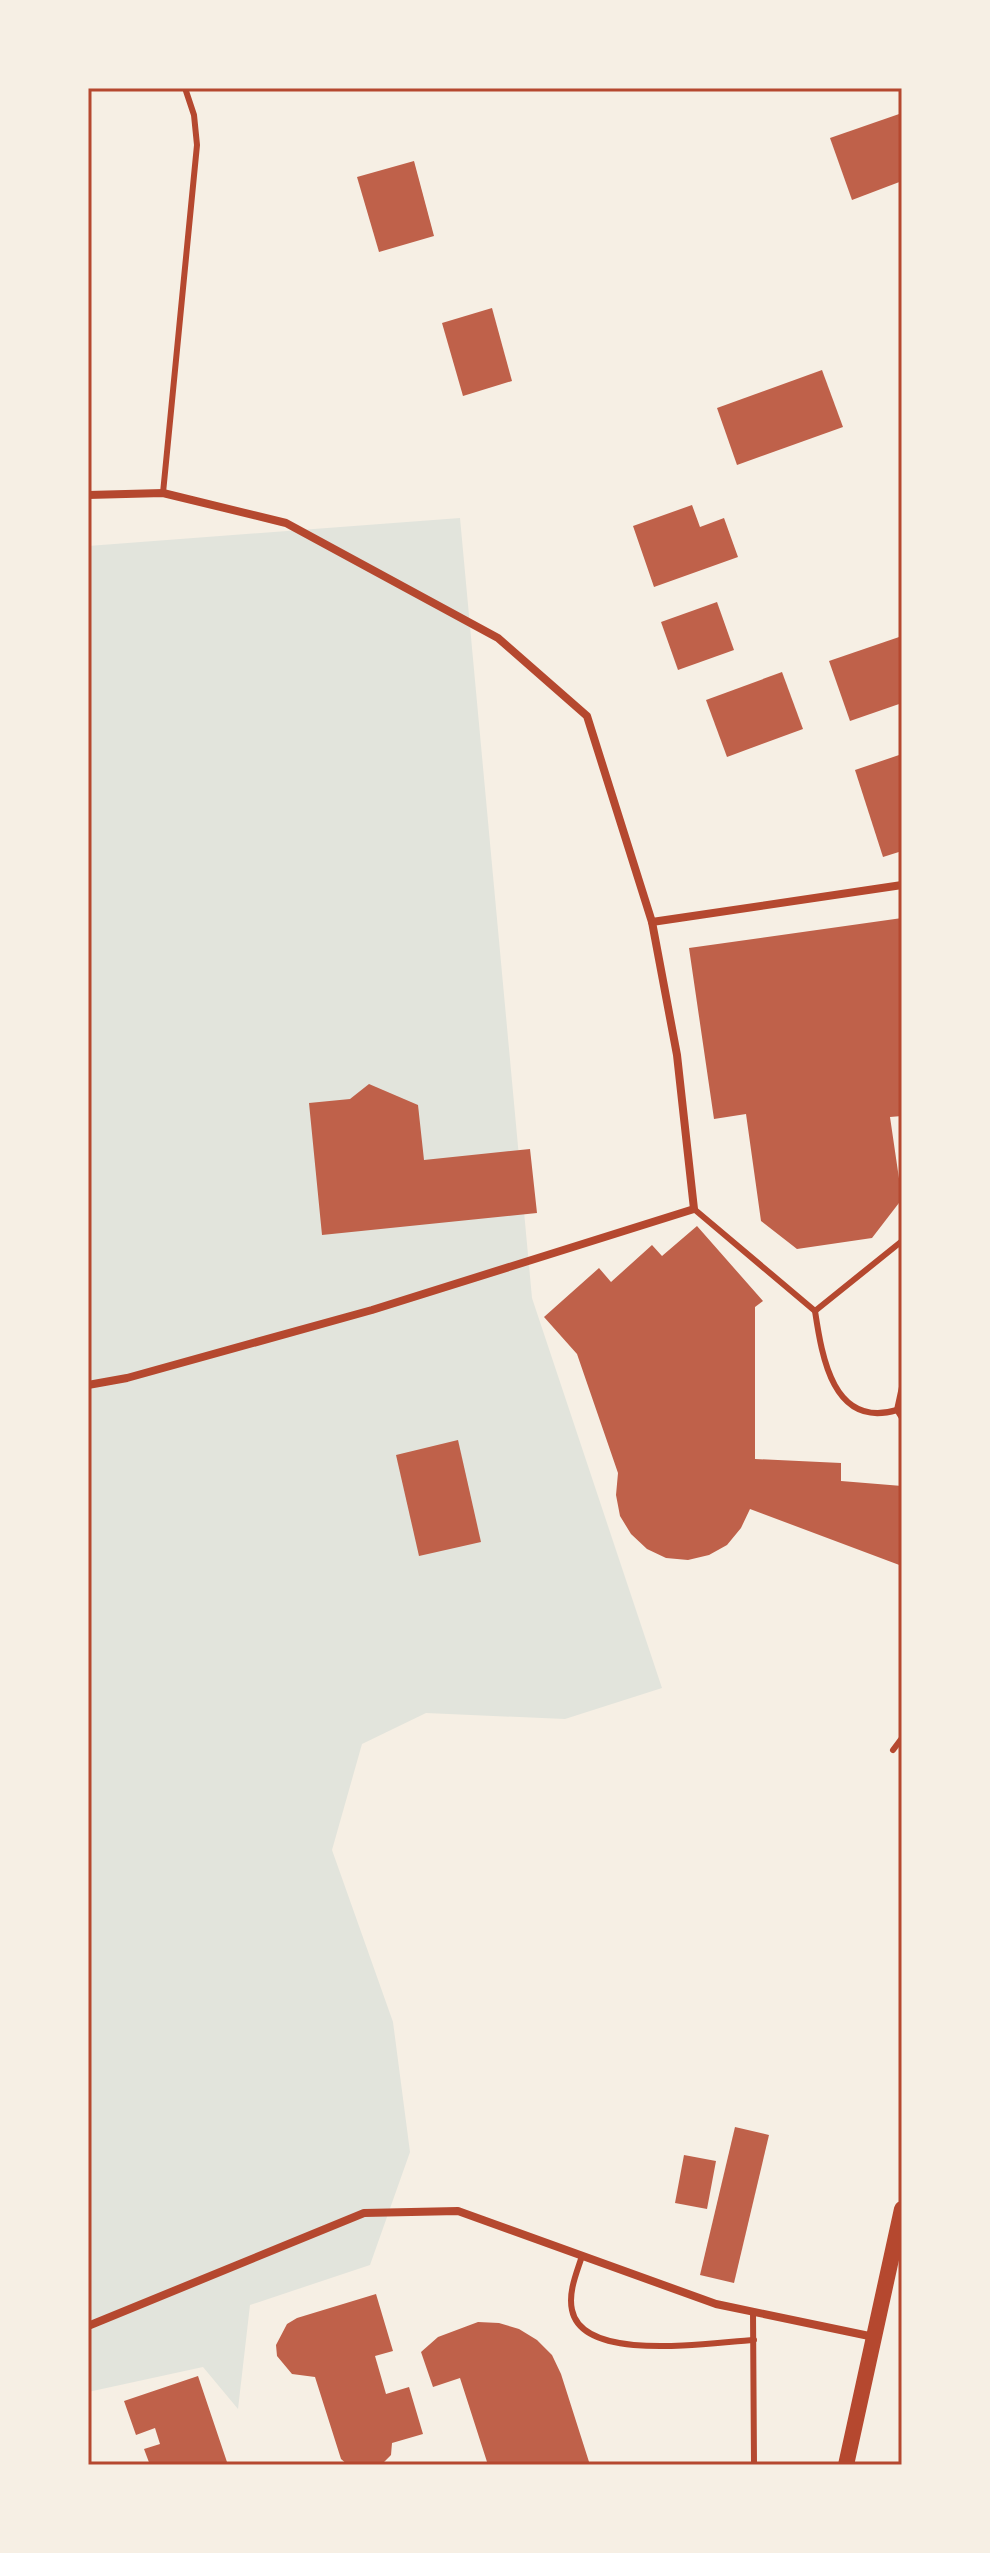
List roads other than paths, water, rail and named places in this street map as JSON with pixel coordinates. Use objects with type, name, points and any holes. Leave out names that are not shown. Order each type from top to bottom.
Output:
[{"type":"main road","points":[[846,2465],[902,2209]]},
{"type":"street","points":[[88,495],[163,493],[286,523],[498,638],[587,716],[652,922],[677,1055],[694,1209],[372,1310],[127,1378],[88,1385]]},
{"type":"street","points":[[652,922],[902,885]]},
{"type":"street","points":[[88,2326],[364,2213],[458,2211],[716,2304],[874,2337]]},
{"type":"lane","points":[[163,493],[197,145],[194,115],[185,88]]},
{"type":"lane","points":[[694,1209],[815,1311],[822,1363],[842,1395],[863,1413],[881,1414],[897,1410]]},
{"type":"lane","points":[[815,1311],[902,1241]]},
{"type":"lane","points":[[902,1387],[897,1410],[902,1418]]},
{"type":"lane","points":[[893,1750],[902,1738]]},
{"type":"lane","points":[[582,2256],[572,2295],[572,2310],[578,2325],[591,2337],[633,2345],[754,2340]]},
{"type":"lane","points":[[753,2312],[754,2465]]}]
